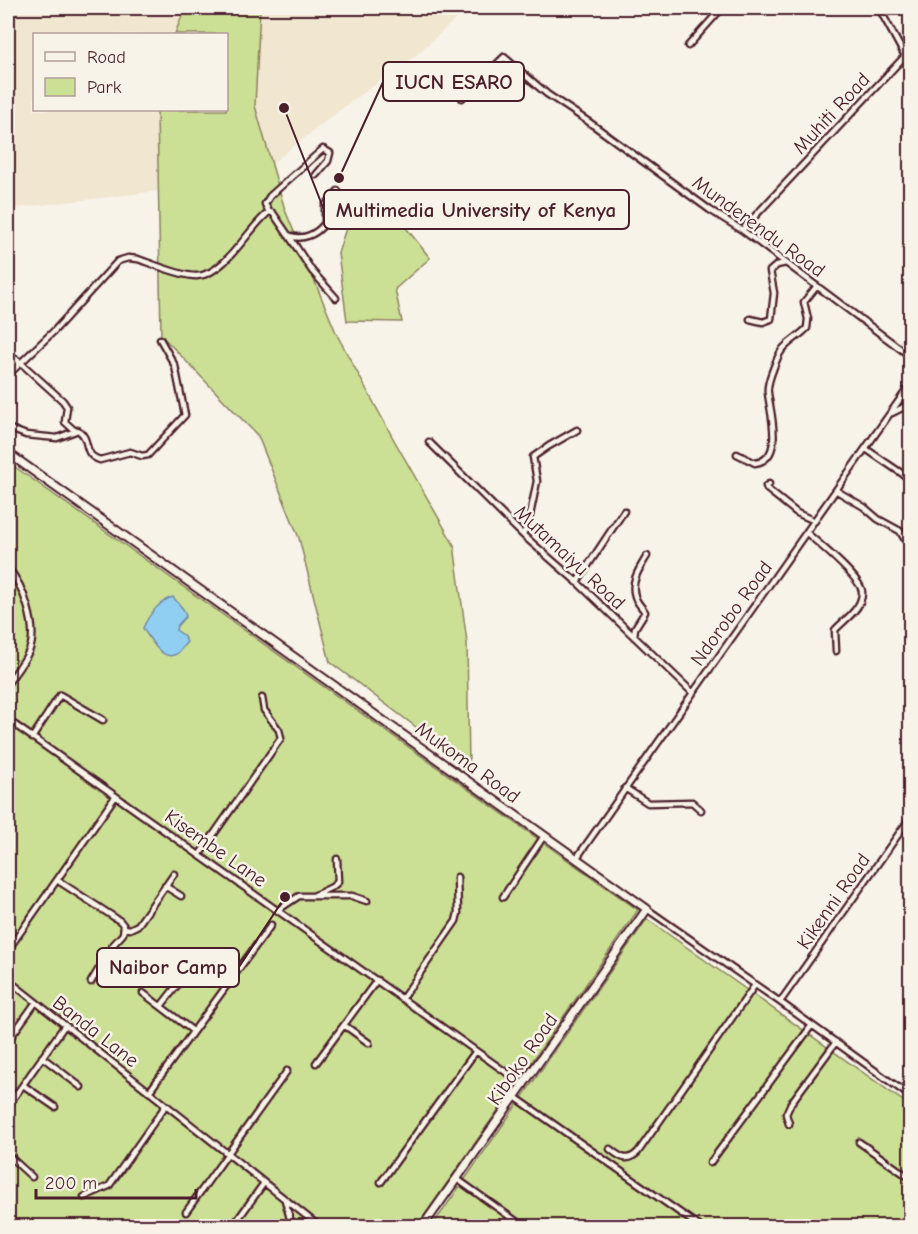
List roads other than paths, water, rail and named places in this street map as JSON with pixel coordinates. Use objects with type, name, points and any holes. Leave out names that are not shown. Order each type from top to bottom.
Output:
[{"type":"street","points":[[688,46],[722,8]]},
{"type":"street","points":[[879,8],[905,56]]},
{"type":"street","name":"Muhiti Road","points":[[742,230],[910,50]]},
{"type":"street","name":"Munderendu Road","points":[[462,98],[504,57],[547,94],[710,210],[742,230],[910,356]]},
{"type":"street","points":[[316,175],[328,161],[330,153],[323,149],[270,196],[266,204],[269,212],[273,213],[312,271],[336,298]]},
{"type":"street","points":[[288,235],[301,238],[320,229],[326,219],[325,206],[338,191]]},
{"type":"street","points":[[8,375],[69,316],[118,261],[128,258],[138,259],[197,276],[208,273],[237,250],[260,219],[269,212]]},
{"type":"street","points":[[750,319],[767,322],[771,319],[774,293],[770,271],[777,265],[786,263]]},
{"type":"street","points":[[737,454],[755,463],[764,460],[770,453],[773,440],[772,416],[767,392],[771,376],[782,350],[807,328],[808,319],[804,302],[817,286]]},
{"type":"street","points":[[8,353],[63,401],[67,407],[65,422],[74,430],[82,432],[90,454],[100,460],[130,452],[142,456],[148,455],[185,415],[176,366],[160,339]]},
{"type":"street","name":"Ndorobo Road","points":[[576,859],[910,385]]},
{"type":"street","points":[[890,414],[910,404]]},
{"type":"street","points":[[8,428],[26,435],[57,438],[70,434],[74,430]]},
{"type":"street","points":[[523,535],[529,520],[537,481],[533,457],[577,430]]},
{"type":"street","name":"Mutamaiyu Road","points":[[429,442],[523,535],[577,582],[693,693]]},
{"type":"street","points":[[866,449],[910,478]]},
{"type":"street","name":"Mukoma Road","points":[[8,453],[910,1096]]},
{"type":"street","points":[[769,484],[766,485],[767,489],[797,513],[815,521]]},
{"type":"street","points":[[837,491],[900,531],[905,540],[910,540]]},
{"type":"street","points":[[577,582],[624,511]]},
{"type":"street","points":[[807,533],[862,588],[859,604],[853,614],[835,630],[836,651]]},
{"type":"street","points":[[634,636],[635,628],[645,612],[634,596],[635,576],[647,556]]},
{"type":"street","points":[[8,568],[16,577],[26,599],[33,633],[29,650],[8,682]]},
{"type":"street","points":[[32,738],[62,695],[103,720]]},
{"type":"street","points":[[200,854],[281,738],[279,730],[264,710],[262,698]]},
{"type":"street","name":"Kisembe Lane","points":[[8,720],[524,1084]]},
{"type":"street","points":[[625,788],[648,803],[692,802],[701,810]]},
{"type":"street","points":[[8,950],[115,797]]},
{"type":"street","name":"Kikenni Road","points":[[780,1002],[910,818]]},
{"type":"street","points":[[503,897],[544,836]]},
{"type":"street","points":[[313,896],[338,882],[337,859]]},
{"type":"street","points":[[124,928],[130,929],[138,925],[174,874]]},
{"type":"street","points":[[402,999],[456,921],[458,913],[457,877]]},
{"type":"street","points":[[57,880],[120,921],[124,928],[123,934],[113,945],[91,982]]},
{"type":"street","points":[[165,886],[181,896]]},
{"type":"street","points":[[278,910],[296,897],[352,896],[367,901]]},
{"type":"street","name":"Kiboko Road","points":[[423,1227],[646,909]]},
{"type":"street","points":[[149,1092],[271,925]]},
{"type":"street","name":"Banda Lane","points":[[8,980],[319,1227]]},
{"type":"street","points":[[316,1062],[377,980]]},
{"type":"street","points":[[161,1006],[180,983]]},
{"type":"street","points":[[610,1149],[624,1159],[629,1159],[638,1152],[755,985]]},
{"type":"street","points":[[143,993],[193,1031]]},
{"type":"street","points":[[8,1041],[36,1002]]},
{"type":"street","points":[[8,1106],[65,1025]]},
{"type":"street","points":[[344,1025],[369,1043]]},
{"type":"street","points":[[710,1163],[812,1025]]},
{"type":"street","points":[[789,1124],[786,1114],[791,1103],[836,1042]]},
{"type":"street","points":[[381,1182],[476,1051]]},
{"type":"street","points":[[42,1058],[81,1087]]},
{"type":"street","points":[[186,1212],[287,1071]]},
{"type":"street","points":[[23,1085],[55,1107]]},
{"type":"street","points":[[515,1096],[699,1227]]},
{"type":"street","points":[[84,1197],[109,1186],[166,1105]]},
{"type":"street","points":[[859,1142],[910,1178]]},
{"type":"street","points":[[8,1155],[32,1177]]},
{"type":"street","points":[[457,1179],[523,1227]]},
{"type":"street","points":[[233,1227],[264,1183]]},
{"type":"street","points":[[285,1200],[292,1227]]},
{"type":"water","points":[[173,597],[186,616],[176,630],[187,642],[178,653],[167,655],[157,648],[143,628],[155,609]]},
{"type":"place","name":"Multimedia University of Kenya","points":[[284,108]]},
{"type":"place","name":"IUCN ESARO","points":[[339,178]]},
{"type":"place","name":"Naibor Camp","points":[[285,897]]}]
